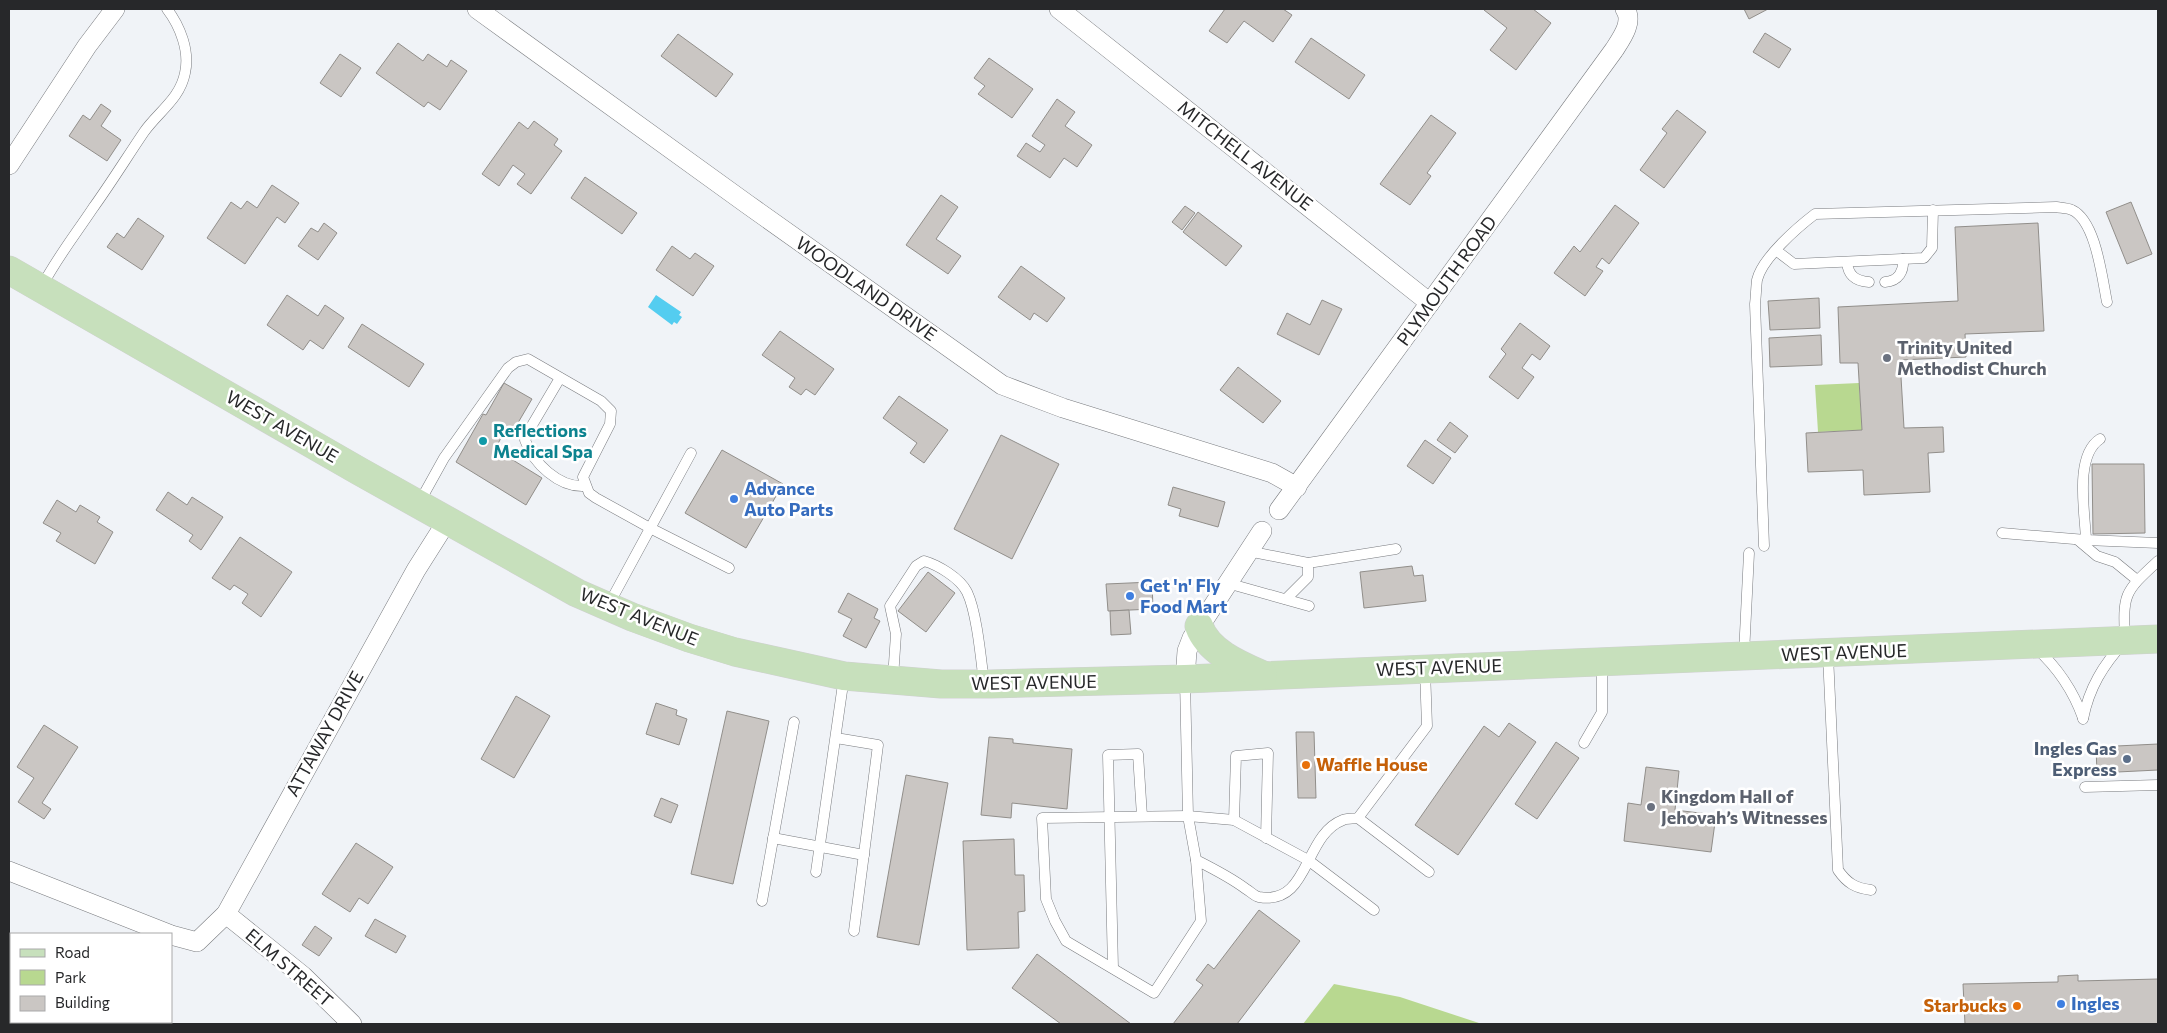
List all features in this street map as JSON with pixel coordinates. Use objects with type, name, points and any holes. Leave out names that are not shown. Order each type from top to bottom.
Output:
[{"type":"main road","name":"WEST AVENUE","points":[[9,270],[447,521],[577,593],[681,635],[735,652],[844,676],[984,684],[1185,679],[2158,639]]},
{"type":"main road","points":[[1199,626],[1207,641],[1217,649],[1265,676]]},
{"type":"street","points":[[9,165],[87,46],[115,9]]},
{"type":"street","name":"WOODLAND DRIVE","points":[[477,9],[1002,385],[1063,408],[1272,473],[1298,487]]},
{"type":"street","name":"MITCHELL AVENUE","points":[[1059,9],[1430,304]]},
{"type":"street","name":"PLYMOUTH ROAD","points":[[1279,510],[1298,487],[1614,50],[1626,31],[1628,12],[1625,9]]},
{"type":"street","name":"ATTAWAY DRIVE","points":[[172,936],[197,942],[226,914],[416,570],[447,521]]},
{"type":"street","points":[[1185,679],[1187,651],[1199,626],[1262,531]]},
{"type":"street","points":[[9,871],[165,933]]},
{"type":"street","name":"ELM STREET","points":[[226,914],[303,976],[352,1024]]},
{"type":"lane","points":[[41,288],[71,238],[146,130],[171,103],[183,82],[186,71],[184,41],[180,28],[167,9]]},
{"type":"lane","points":[[1764,546],[1755,304],[1757,279],[1768,261],[1799,226],[1815,214],[2056,207],[2072,210],[2083,219],[2095,244],[2107,302]]},
{"type":"lane","points":[[1777,251],[1794,264],[1924,258],[1932,248],[1933,210]]},
{"type":"lane","points":[[1885,282],[1890,282],[1904,270],[1904,259]]},
{"type":"lane","points":[[1847,262],[1848,271],[1852,276],[1869,282]]},
{"type":"lane","points":[[418,504],[436,470],[508,368],[516,362],[528,359],[601,400],[611,411],[610,424],[583,477],[589,493],[650,528],[730,568]]},
{"type":"lane","points":[[560,378],[531,426],[525,440],[534,458],[560,481],[568,485],[585,486]]},
{"type":"lane","points":[[2100,438],[2090,447],[2085,461],[2082,540],[2097,556],[2115,562],[2137,580]]},
{"type":"lane","points":[[607,606],[691,453]]},
{"type":"lane","points":[[2002,533],[2082,540],[2158,543]]},
{"type":"lane","points":[[1248,552],[1308,563],[1396,549]]},
{"type":"lane","points":[[1744,657],[1749,553]]},
{"type":"lane","points":[[893,680],[896,634],[890,606],[916,566],[924,561],[934,564],[960,583],[967,591],[979,642],[984,684]]},
{"type":"lane","points":[[2032,645],[2062,676],[2083,719],[2087,699],[2092,687],[2106,663],[2125,641],[2124,602],[2126,596],[2137,580],[2158,561]]},
{"type":"lane","points":[[1286,600],[1308,577],[1308,563]]},
{"type":"lane","points":[[1227,583],[1309,606]]},
{"type":"lane","points":[[1828,654],[1838,870],[1844,879],[1853,885],[1870,890]]},
{"type":"lane","points":[[1584,743],[1602,712],[1604,688],[1602,662]]},
{"type":"lane","points":[[1358,818],[1427,726],[1425,669]]},
{"type":"lane","points":[[816,872],[844,676]]},
{"type":"lane","points":[[1185,679],[1188,816],[1196,860],[1201,921],[1154,992],[1066,941],[1046,899],[1042,818],[1188,816],[1234,820],[1308,860],[1374,910]]},
{"type":"lane","points":[[762,901],[794,722]]},
{"type":"lane","points":[[836,738],[878,745],[854,931]]},
{"type":"lane","points":[[1234,820],[1236,756],[1268,753],[1266,838]]},
{"type":"lane","points":[[1113,968],[1111,817],[1108,755],[1138,754],[1142,816]]},
{"type":"lane","points":[[2085,787],[2158,785]]},
{"type":"lane","points":[[1196,860],[1229,876],[1256,897],[1278,897],[1292,889],[1324,833],[1343,819],[1358,818],[1429,872]]},
{"type":"lane","points":[[773,838],[864,855]]},
{"type":"green space","points":[[1859,383],[1862,430],[1818,432],[1815,385]]},
{"type":"green space","points":[[1334,984],[1400,997],[1482,1024],[1303,1024]]},
{"type":"water","points":[[656,295],[681,312],[679,315],[682,317],[677,324],[674,322],[672,325],[648,307]]},
{"type":"building","points":[[1225,9],[1283,9],[1292,15],[1273,42],[1244,21],[1227,43],[1209,31]]},
{"type":"building","points":[[1485,9],[1533,9],[1551,23],[1516,70],[1490,50],[1507,28]]},
{"type":"building","points":[[1744,9],[1768,9],[1749,19]]},
{"type":"building","points":[[1765,33],[1791,49],[1779,68],[1753,52]]},
{"type":"building","points":[[678,34],[733,74],[716,97],[661,56]]},
{"type":"building","points":[[1311,38],[1365,75],[1349,99],[1295,62]]},
{"type":"building","points":[[398,43],[423,61],[428,54],[447,67],[451,60],[467,71],[440,110],[428,102],[424,107],[376,73]]},
{"type":"building","points":[[340,54],[361,68],[341,97],[320,83]]},
{"type":"building","points":[[989,58],[1033,89],[1012,118],[978,94],[985,86],[974,78]]},
{"type":"building","points":[[1057,99],[1075,112],[1065,126],[1092,145],[1077,167],[1064,158],[1050,178],[1017,156],[1026,143],[1040,152],[1045,145],[1032,136]]},
{"type":"building","points":[[101,104],[111,111],[101,126],[121,140],[107,161],[69,136],[83,115],[90,120]]},
{"type":"building","points":[[1677,110],[1706,132],[1664,188],[1640,170],[1667,133],[1662,129]]},
{"type":"building","points":[[1431,115],[1456,133],[1427,173],[1431,176],[1410,205],[1380,184]]},
{"type":"building","points":[[534,121],[558,139],[554,145],[562,151],[531,194],[517,184],[525,174],[513,165],[499,186],[482,174],[519,122],[528,129]]},
{"type":"building","points":[[585,177],[637,213],[622,234],[571,198]]},
{"type":"building","points":[[272,185],[299,203],[285,223],[277,217],[245,264],[207,238],[231,202],[241,209],[247,201],[257,208]]},
{"type":"building","points":[[941,195],[958,207],[936,239],[961,256],[948,274],[906,245]]},
{"type":"building","points":[[2131,202],[2152,254],[2127,264],[2106,212]]},
{"type":"building","points":[[1615,205],[1639,223],[1609,264],[1602,258],[1596,267],[1603,271],[1585,296],[1554,273],[1574,246],[1580,252]]},
{"type":"building","points":[[1185,206],[1195,213],[1182,230],[1172,222]]},
{"type":"building","points":[[1198,212],[1242,246],[1226,266],[1183,232]]},
{"type":"building","points":[[138,218],[164,236],[142,270],[107,247],[117,233],[124,238]]},
{"type":"building","points":[[324,223],[337,233],[318,260],[298,246],[311,228],[318,232]]},
{"type":"building","name":"Trinity United Methodist Church","points":[[2038,223],[2044,331],[1965,334],[1966,357],[1900,360],[1904,428],[1943,427],[1944,452],[1928,453],[1930,492],[1864,495],[1863,470],[1808,472],[1806,433],[1862,430],[1858,363],[1840,363],[1838,307],[1958,301],[1955,227]]},
{"type":"building","points":[[672,246],[690,259],[695,253],[714,266],[693,296],[656,270]]},
{"type":"building","points":[[1021,266],[1065,298],[1047,322],[1034,313],[1030,320],[998,297]]},
{"type":"building","points":[[287,295],[318,316],[325,305],[344,318],[323,349],[310,340],[303,350],[267,325]]},
{"type":"building","points":[[1819,298],[1820,328],[1770,330],[1768,301]]},
{"type":"building","points":[[1322,300],[1342,309],[1319,355],[1277,334],[1287,313],[1310,325]]},
{"type":"building","points":[[1520,323],[1550,346],[1540,360],[1532,354],[1522,368],[1534,377],[1518,399],[1489,377],[1506,354],[1501,349]]},
{"type":"building","points":[[362,324],[424,364],[409,387],[348,347]]},
{"type":"building","points":[[780,331],[834,369],[815,395],[806,389],[801,395],[789,387],[795,378],[762,355]]},
{"type":"building","points":[[1821,335],[1822,365],[1770,367],[1769,338]]},
{"type":"building","points":[[1238,367],[1281,401],[1263,423],[1220,390]]},
{"type":"building","name":"Reflections Medical Spa","points":[[504,383],[532,399],[512,433],[506,429],[495,449],[542,478],[526,505],[456,462],[483,414],[486,415]]},
{"type":"building","points":[[899,396],[948,430],[924,463],[910,453],[917,443],[883,418]]},
{"type":"building","points":[[1450,422],[1468,436],[1455,453],[1437,440]]},
{"type":"building","points":[[1001,435],[1059,464],[1012,559],[954,529]]},
{"type":"building","points":[[1425,440],[1451,458],[1433,484],[1407,466]]},
{"type":"building","name":"Advance Auto Parts","points":[[722,450],[783,484],[746,548],[685,513]]},
{"type":"building","points":[[2092,464],[2144,464],[2145,533],[2093,534]]},
{"type":"building","points":[[1173,487],[1225,502],[1218,527],[1179,516],[1181,509],[1168,505]]},
{"type":"building","points":[[168,492],[187,505],[192,497],[223,517],[201,550],[189,541],[193,535],[156,510]]},
{"type":"building","points":[[57,500],[76,512],[80,505],[100,517],[97,522],[113,532],[95,564],[56,541],[61,533],[43,523]]},
{"type":"building","points":[[240,537],[292,572],[261,617],[242,603],[248,594],[234,585],[230,590],[212,578]]},
{"type":"building","points":[[1412,566],[1414,576],[1423,575],[1426,601],[1364,608],[1360,572]]},
{"type":"building","points":[[928,572],[955,593],[926,632],[898,611]]},
{"type":"building","name":"Get 'n' Fly Food Mart","points":[[1152,582],[1153,609],[1108,611],[1106,584]]},
{"type":"building","points":[[848,593],[878,609],[874,618],[880,621],[866,648],[843,636],[852,619],[838,612]]},
{"type":"building","points":[[1129,610],[1131,634],[1111,635],[1110,611]]},
{"type":"building","points":[[516,696],[550,716],[514,778],[481,759]]},
{"type":"building","points":[[656,703],[677,710],[676,715],[687,719],[679,745],[646,734]]},
{"type":"building","points":[[727,711],[769,721],[733,884],[691,874]]},
{"type":"building","points":[[1509,723],[1536,742],[1458,855],[1415,825],[1484,726],[1499,737]]},
{"type":"building","points":[[44,725],[78,747],[42,803],[51,809],[44,819],[18,802],[34,778],[17,767]]},
{"type":"building","name":"Waffle House","points":[[1296,732],[1314,732],[1316,798],[1298,798]]},
{"type":"building","points":[[989,737],[1013,739],[1013,743],[1072,749],[1067,809],[1012,803],[1011,818],[981,815]]},
{"type":"building","points":[[1556,742],[1579,758],[1537,819],[1515,804]]},
{"type":"building","name":"Ingles Gas Express","points":[[2158,744],[2158,770],[2097,773],[2096,747]]},
{"type":"building","name":"Kingdom Hall of Jehovah’s Witnesses","points":[[1646,767],[1679,771],[1675,810],[1716,815],[1711,852],[1624,841],[1628,803],[1641,805]]},
{"type":"building","points":[[906,775],[948,783],[919,945],[877,937]]},
{"type":"building","points":[[661,798],[678,805],[671,823],[654,816]]},
{"type":"building","points":[[1014,839],[1015,875],[1024,875],[1025,911],[1018,912],[1019,948],[967,950],[963,841]]},
{"type":"building","points":[[356,843],[393,867],[368,904],[359,898],[350,912],[322,894]]},
{"type":"building","points":[[1259,910],[1300,941],[1237,1024],[1173,1024],[1203,985],[1196,980],[1208,964],[1214,969]]},
{"type":"building","points":[[375,919],[406,936],[396,953],[365,936]]},
{"type":"building","points":[[315,926],[332,938],[319,956],[302,945]]},
{"type":"building","points":[[9,954],[10,982],[9,984]]},
{"type":"building","points":[[1037,954],[1131,1024],[1061,1024],[1012,988]]},
{"type":"building","name":"Ingles","points":[[2078,975],[2078,981],[2158,979],[2158,1024],[1965,1024],[1963,984],[2058,982],[2058,976]]},
{"type":"place","name":"Trinity United Methodist Church","points":[[1887,358]]},
{"type":"place","name":"Reflections Medical Spa","points":[[483,441]]},
{"type":"place","name":"Advance Auto Parts","points":[[734,499]]},
{"type":"place","name":"Get 'n' Fly Food Mart","points":[[1130,596]]},
{"type":"place","name":"Ingles Gas Express","points":[[2127,759]]},
{"type":"place","name":"Waffle House","points":[[1306,765]]},
{"type":"place","name":"Kingdom Hall of Jehovah’s Witnesses","points":[[1651,807]]},
{"type":"place","name":"Ingles","points":[[2061,1004]]},
{"type":"place","name":"Starbucks","points":[[2017,1006]]}]
